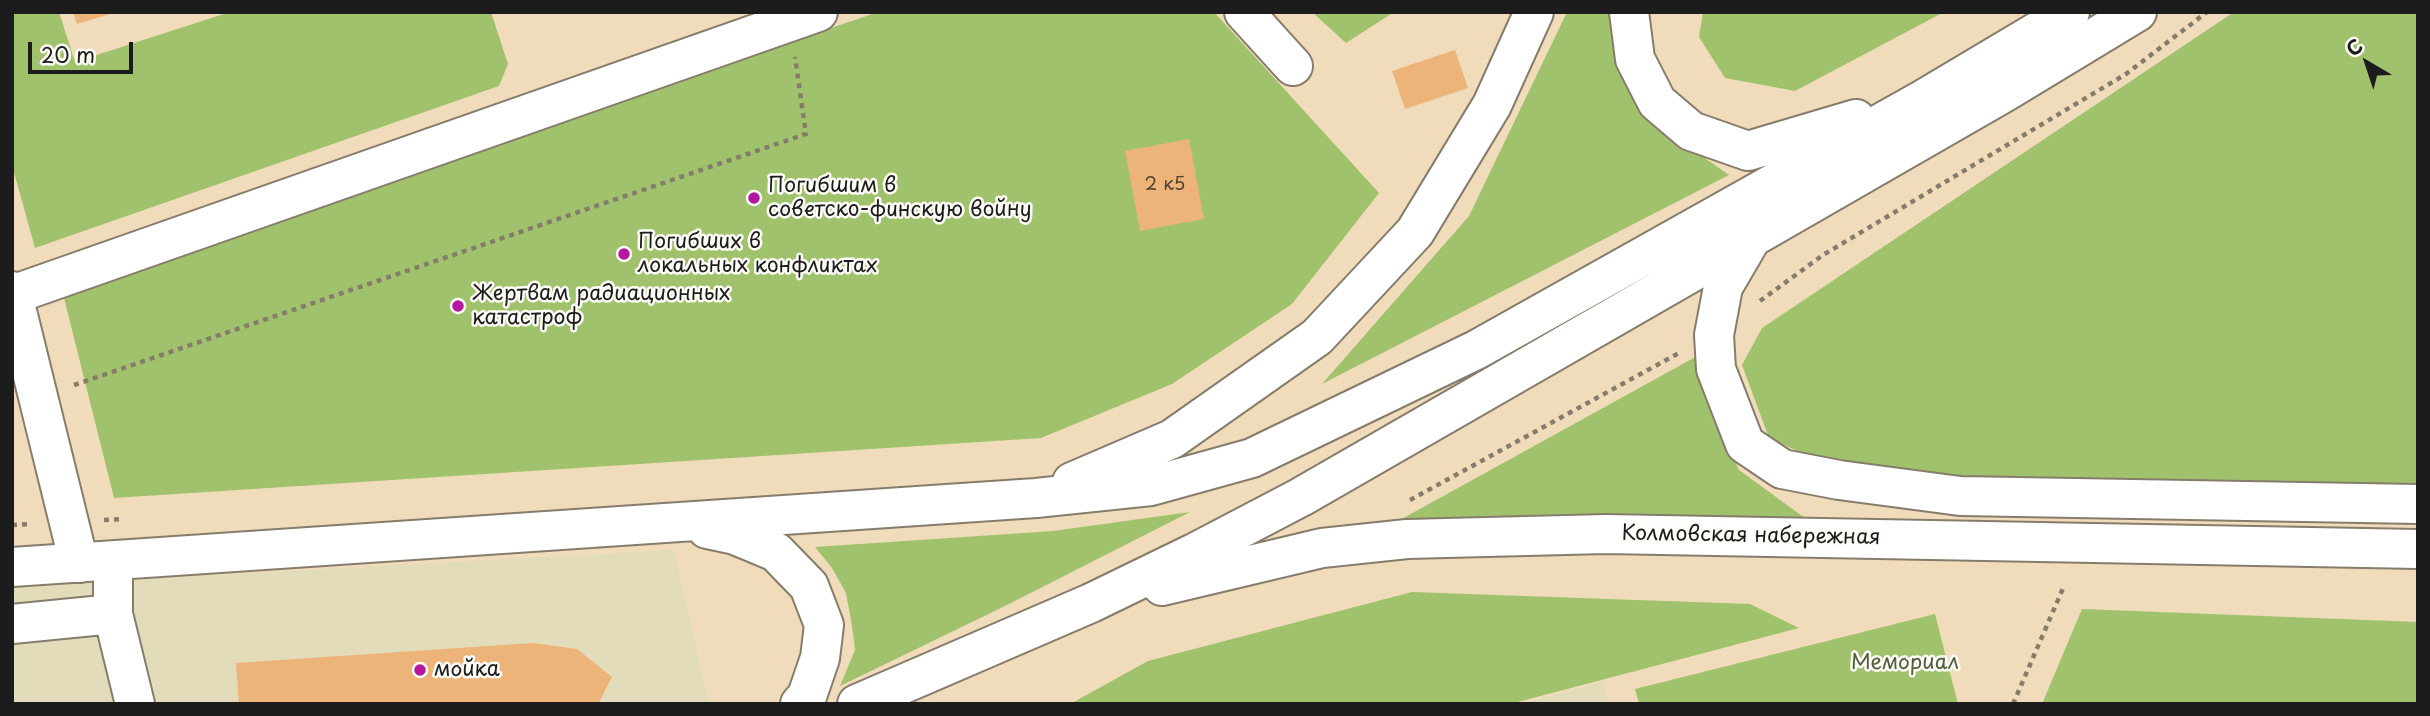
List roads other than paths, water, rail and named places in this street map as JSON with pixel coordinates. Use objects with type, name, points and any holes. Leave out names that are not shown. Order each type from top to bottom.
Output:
[{"type":"main road","points":[[1244,12],[1293,66]]},
{"type":"main road","points":[[1036,498],[1172,439],[1317,337],[1415,232],[1492,105],[1534,12]]},
{"type":"main road","points":[[1629,12],[1635,59],[1657,102],[1691,131],[1748,151],[1922,100]]},
{"type":"main road","points":[[12,567],[1036,498],[1151,486],[1252,458],[1476,350],[1922,100],[2070,12]]},
{"type":"main road","points":[[857,704],[1091,603],[1301,497],[1751,239],[2137,12]]},
{"type":"main road","points":[[135,704],[113,614],[96,562],[69,523],[13,294],[799,16]]},
{"type":"main road","points":[[1751,239],[1723,287],[1714,335],[1716,369],[1745,444],[1782,469],[1839,480],[1960,496],[2418,505]]},
{"type":"main road","points":[[682,523],[735,535],[776,552],[809,586],[824,625],[820,658],[807,696],[800,704]]},
{"type":"main road","name":"Колмовская набережная","points":[[1091,603],[1322,548],[1407,539],[1606,534],[2418,549]]},
{"type":"main road","points":[[12,624],[113,614]]},
{"type":"place","name":"Погибшим в советско-финскую войну","points":[[754,198]]},
{"type":"place","name":"Погибших в локальных конфликтах","points":[[624,254]]},
{"type":"place","name":"Жертвам радиационных катастроф","points":[[458,306]]},
{"type":"place","name":"мойка","points":[[420,670]]},
{"type":"park label","name":"Мемориал","points":[[1905,663]]}]
